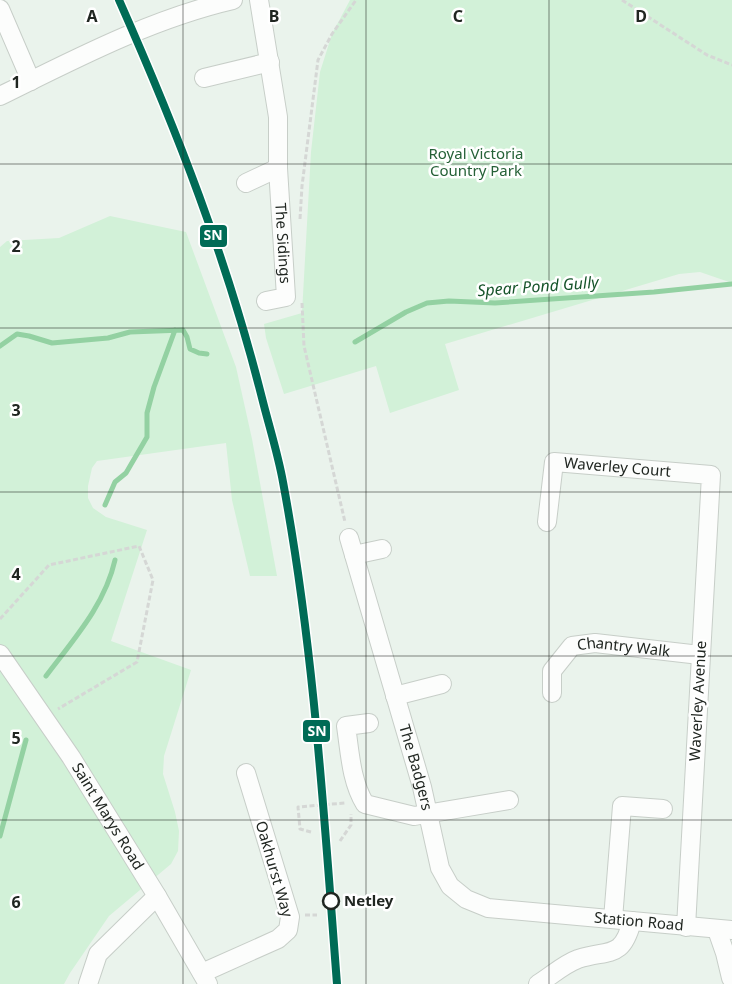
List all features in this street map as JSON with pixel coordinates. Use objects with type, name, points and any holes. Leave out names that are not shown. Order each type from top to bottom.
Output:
[{"type":"street","points":[[0,96],[116,40],[214,4],[234,0]]},
{"type":"street","name":"The Sidings","points":[[259,0],[278,117],[278,168],[286,297],[266,301]]},
{"type":"street","points":[[0,9],[32,81]]},
{"type":"street","points":[[204,78],[270,62]]},
{"type":"street","points":[[246,183],[278,168]]},
{"type":"street","name":"Waverley Court","points":[[547,522],[554,462],[711,475]]},
{"type":"street","name":"Waverley Avenue","points":[[686,927],[711,475]]},
{"type":"street","name":"The Badgers","points":[[348,538],[422,787],[440,868],[450,886],[466,899],[488,908],[559,915]]},
{"type":"street","points":[[354,555],[382,549]]},
{"type":"street","name":"Chantry Walk","points":[[552,693],[552,671],[572,646],[596,643],[700,655]]},
{"type":"street","name":"Saint Marys Road","points":[[0,654],[71,757],[157,896],[205,979]]},
{"type":"street","points":[[395,696],[442,684]]},
{"type":"street","points":[[369,723],[346,726],[352,770],[358,793],[365,804],[414,816],[509,800]]},
{"type":"street","name":"Oakhurst Way","points":[[205,979],[278,939],[288,930],[290,917],[246,773]]},
{"type":"street","points":[[613,919],[622,806],[663,809]]},
{"type":"street","points":[[88,984],[98,954],[157,896]]},
{"type":"street","name":"Station Road","points":[[559,915],[724,930],[728,980]]},
{"type":"street","points":[[538,984],[576,960],[619,948],[628,938],[632,921]]},
{"type":"path","points":[[300,223],[302,186],[318,60],[332,34],[356,0]]},
{"type":"path","points":[[622,0],[707,55],[732,65]]},
{"type":"path","points":[[302,295],[304,346],[348,538]]},
{"type":"path","points":[[0,619],[49,565],[139,546],[153,580],[137,662],[44,718]]},
{"type":"path","points":[[311,832],[300,829],[298,807],[350,803]]},
{"type":"path","points":[[340,841],[351,825]]},
{"type":"green space","name":"Royal Victoria Country Park","points":[[350,0],[732,0],[732,283],[700,272],[679,274],[445,344],[459,390],[390,413],[376,366],[284,394],[266,338],[264,324],[302,313],[311,152],[320,72],[332,34]]},
{"type":"green space","points":[[110,216],[186,232],[236,367],[252,439],[277,576],[250,576],[232,500],[226,443],[97,461],[92,468],[88,486],[88,498],[93,508],[106,517],[147,530],[111,641],[191,670],[164,756],[163,774],[179,831],[178,851],[171,864],[109,916],[64,984],[0,984],[0,247],[7,241],[59,238]]},
{"type":"waterway","name":"Spear Pond Gully","points":[[355,342],[406,312],[427,303],[449,301],[495,303],[654,292],[732,284]]},
{"type":"waterway","points":[[105,505],[115,482],[126,473],[147,437],[147,413],[154,387],[175,330]]},
{"type":"waterway","name":"Spear Pond Gully","points":[[0,346],[17,334],[52,343],[108,338],[130,332],[183,330],[190,349],[207,354]]},
{"type":"waterway","points":[[46,676],[96,607],[104,592],[115,560]]},
{"type":"waterway","points":[[0,836],[26,740]]},
{"type":"transit line","name":"SN","points":[[119,0],[181,147],[217,246],[248,346],[281,472],[303,607],[317,732],[337,984]]},
{"type":"place","name":"Netley","points":[[331,901]]}]
